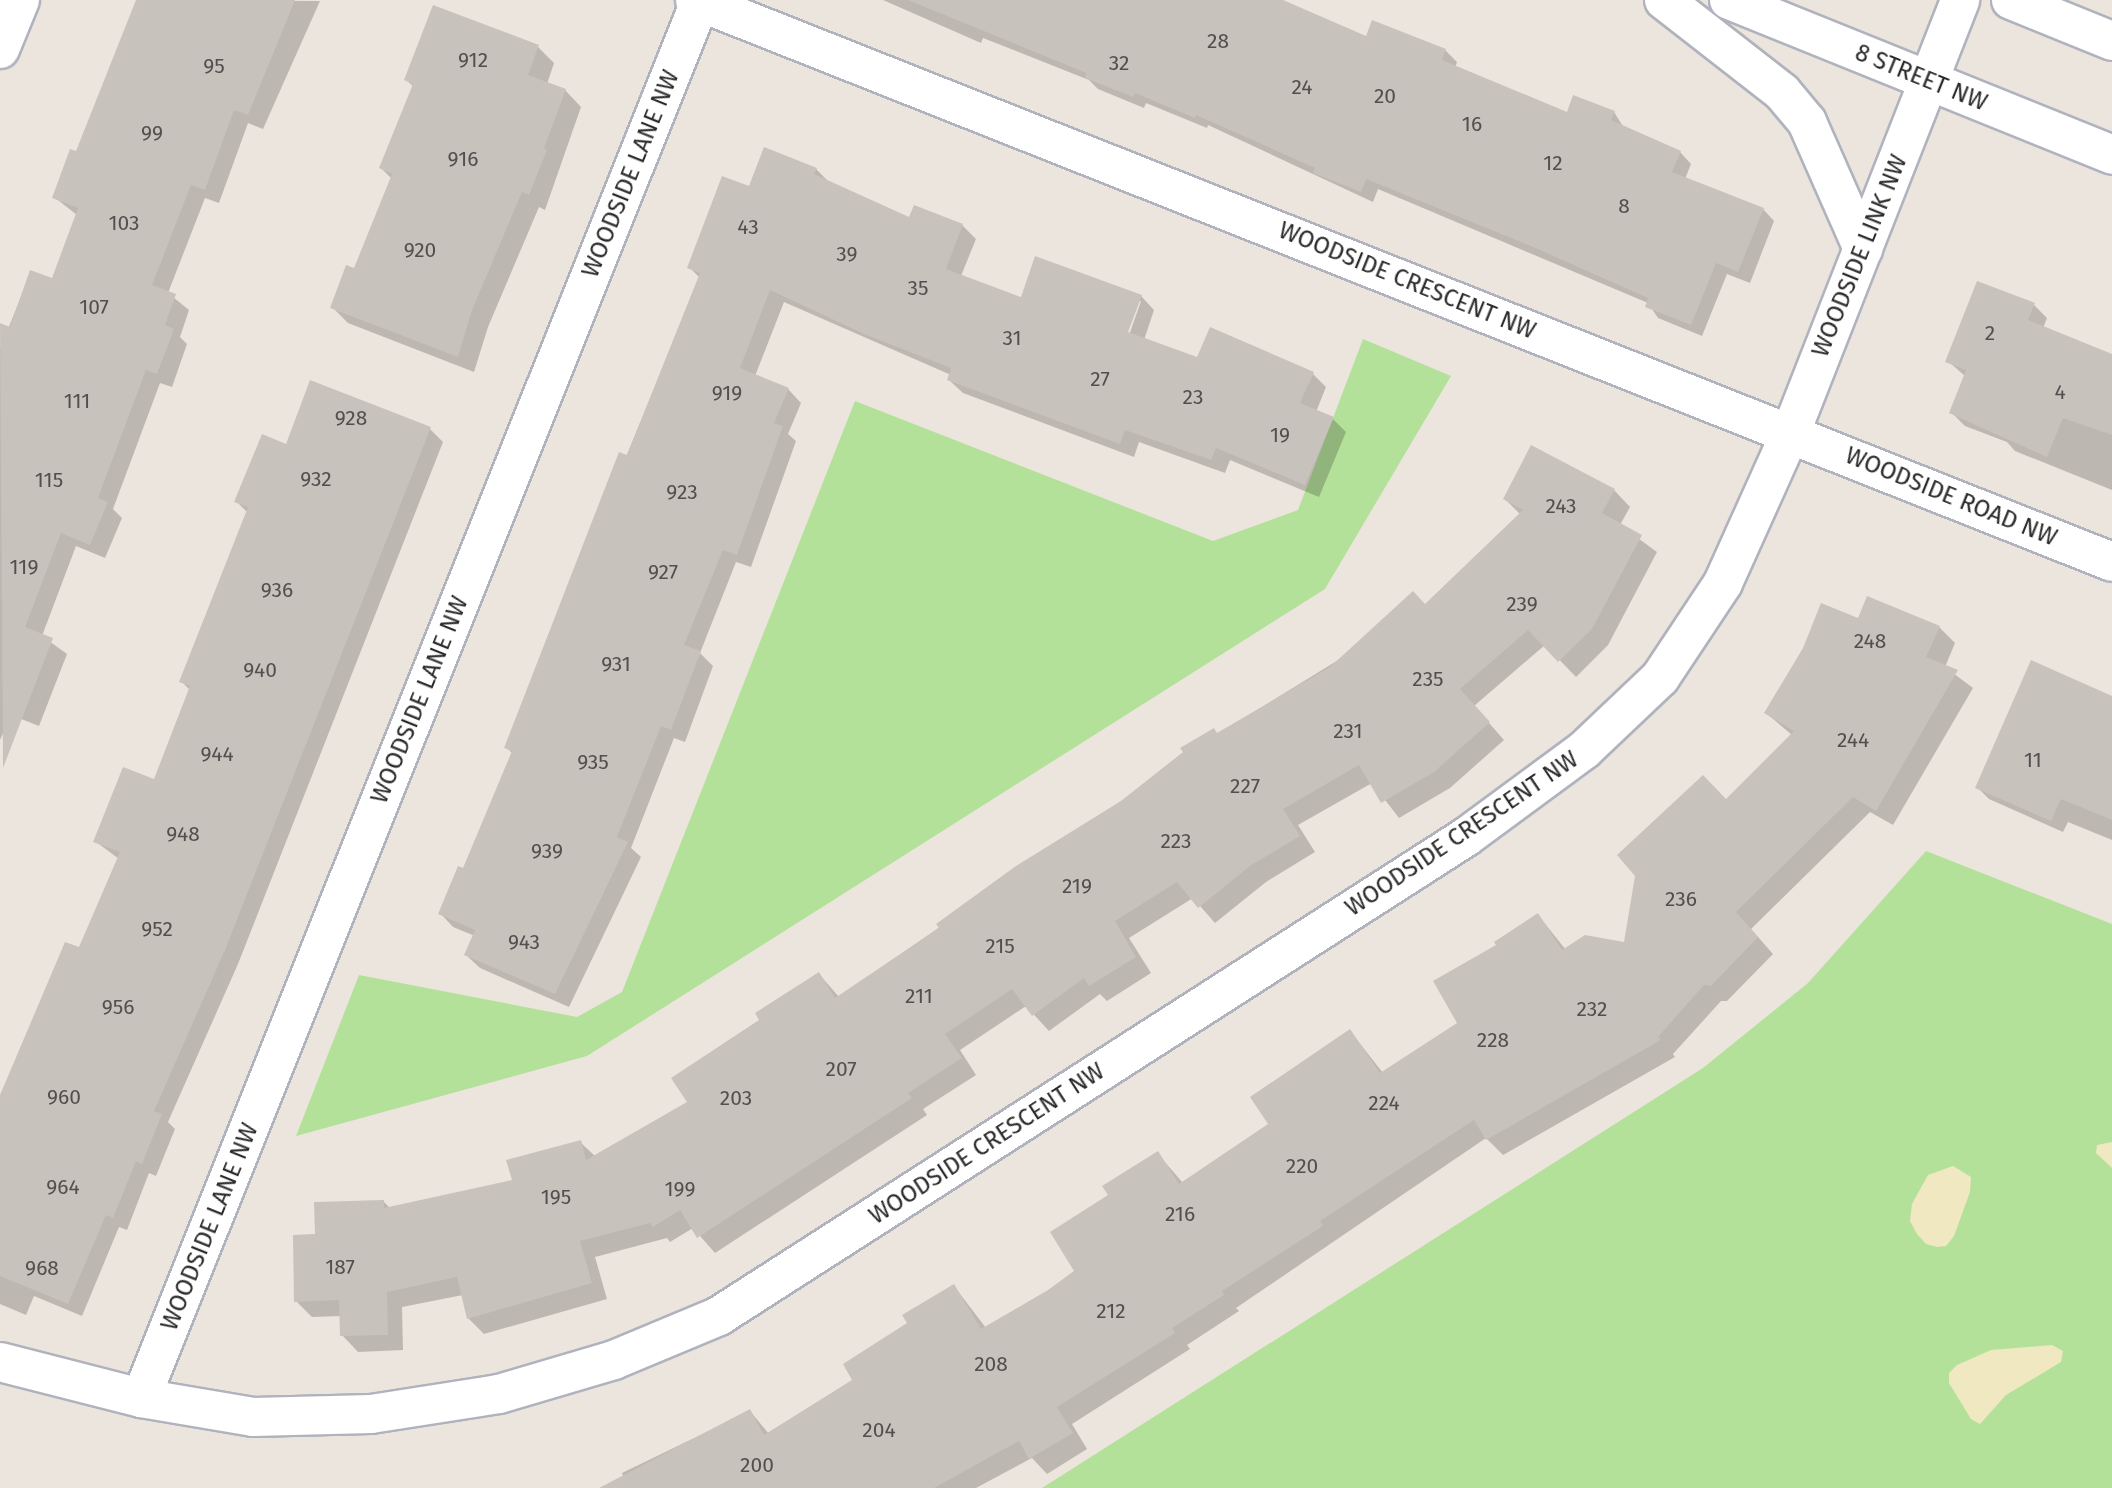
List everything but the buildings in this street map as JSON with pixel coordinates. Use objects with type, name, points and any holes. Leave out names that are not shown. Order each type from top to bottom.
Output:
[{"type":"street","points":[[0,49],[20,0]]},
{"type":"street","points":[[1664,0],[1782,92],[1807,122],[1863,248]]},
{"type":"street","name":"8 STREET NW","points":[[1729,0],[2112,155]]},
{"type":"street","name":"WOODSIDE LINK NW","points":[[1791,432],[1960,0]]},
{"type":"street","points":[[2011,0],[2112,41]]},
{"type":"street","name":"WOODSIDE CRESCENT NW","points":[[0,1362],[141,1398],[253,1417],[371,1414],[499,1394],[614,1360],[719,1316],[1466,837],[1584,750],[1660,678],[1723,583],[1791,432],[698,1]]},
{"type":"street","name":"WOODSIDE LANE NW","points":[[141,1398],[698,1]]},
{"type":"street","name":"WOODSIDE ROAD NW","points":[[1791,432],[2112,562]]},
{"type":"green space","points":[[1363,339],[1451,376],[1325,589],[587,1056],[296,1136],[359,975],[577,1017],[622,992],[855,401],[1213,541],[1298,510]]},
{"type":"green space","points":[[1926,851],[2112,924],[2112,1488],[1042,1488],[1703,1068],[1808,983]]},
{"type":"sand","points":[[2112,1142],[2112,1168],[2096,1153],[2097,1145]]},
{"type":"sand","points":[[1953,1166],[1971,1177],[1970,1192],[1954,1236],[1946,1246],[1937,1247],[1926,1244],[1917,1234],[1910,1221],[1912,1204],[1928,1175]]},
{"type":"sand","points":[[2052,1345],[2063,1351],[2061,1362],[2006,1395],[1980,1424],[1971,1419],[1949,1383],[1949,1373],[1957,1365],[1991,1350]]}]
